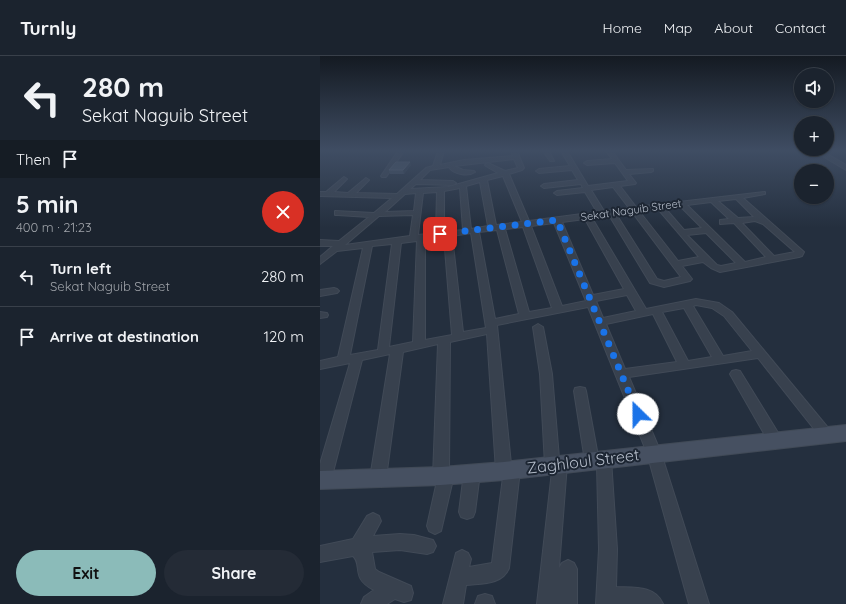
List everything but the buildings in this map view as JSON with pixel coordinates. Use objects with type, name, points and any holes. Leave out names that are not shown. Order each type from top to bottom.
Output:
[{"type":"street","points":[[320,260],[420,180],[422,177]]},
{"type":"street","points":[[420,180],[444,184],[468,178],[480,180],[492,177]]},
{"type":"street","points":[[507,177],[526,223],[558,310]]},
{"type":"street","points":[[578,177],[585,187],[607,213],[653,281],[664,284],[686,281],[687,278],[615,186]]},
{"type":"street","points":[[544,186],[615,186],[633,183],[628,177]]},
{"type":"street","points":[[320,194],[401,194],[441,190],[468,178]]},
{"type":"street","points":[[453,604],[460,568],[494,573],[500,568],[508,470],[491,327],[471,230],[468,178]]},
{"type":"street","points":[[328,194],[344,179]]},
{"type":"street","points":[[352,194],[366,180]]},
{"type":"street","points":[[480,180],[525,316]]},
{"type":"street","points":[[557,193],[585,187]]},
{"type":"street","points":[[441,190],[444,234],[458,337]]},
{"type":"street","points":[[419,345],[417,213],[420,192]]},
{"type":"street","name":"Sekat Naguib Street","points":[[320,243],[336,246],[368,244],[633,210],[712,198],[763,193]]},
{"type":"street","points":[[737,196],[762,220]]},
{"type":"street","points":[[712,198],[772,259]]},
{"type":"street","points":[[681,203],[742,264]]},
{"type":"street","points":[[659,206],[705,259],[713,267],[718,269],[799,254],[800,252],[770,223],[762,220],[723,222]]},
{"type":"street","points":[[338,214],[417,213]]},
{"type":"street","points":[[587,216],[642,312]]},
{"type":"street","points":[[557,220],[654,453],[699,604]]},
{"type":"street","points":[[682,233],[708,230]]},
{"type":"street","points":[[383,353],[397,240]]},
{"type":"street","points":[[342,361],[368,244]]},
{"type":"street","points":[[676,264],[705,259]]},
{"type":"street","points":[[320,293],[334,291]]},
{"type":"street","points":[[320,365],[458,337],[525,316],[558,310],[630,291]]},
{"type":"street","points":[[600,322],[686,303],[706,302],[722,309],[728,314],[761,354],[836,434]]},
{"type":"street","points":[[686,303],[720,360]]},
{"type":"street","points":[[656,310],[684,365]]},
{"type":"street","points":[[538,327],[546,374],[556,465],[547,604]]},
{"type":"street","points":[[435,526],[444,475],[444,340]]},
{"type":"street","points":[[378,478],[397,350]]},
{"type":"street","points":[[622,374],[761,354]]},
{"type":"street","points":[[321,480],[357,358]]},
{"type":"street","points":[[736,374],[775,440]]},
{"type":"street","points":[[580,391],[598,460],[608,549],[606,599],[646,599],[653,604]]},
{"type":"street","name":"Zaghloul Street","points":[[321,480],[444,475],[508,470],[836,434]]},
{"type":"street","points":[[467,512],[472,473]]},
{"type":"street","points":[[357,548],[373,522]]},
{"type":"street","points":[[320,554],[403,541],[426,546]]},
{"type":"street","points":[[357,548],[363,552],[366,558],[367,572],[370,577],[399,590],[370,604]]},
{"type":"street","points":[[567,604],[568,569]]},
{"type":"route","points":[[440,234],[557,220],[638,414]]}]
